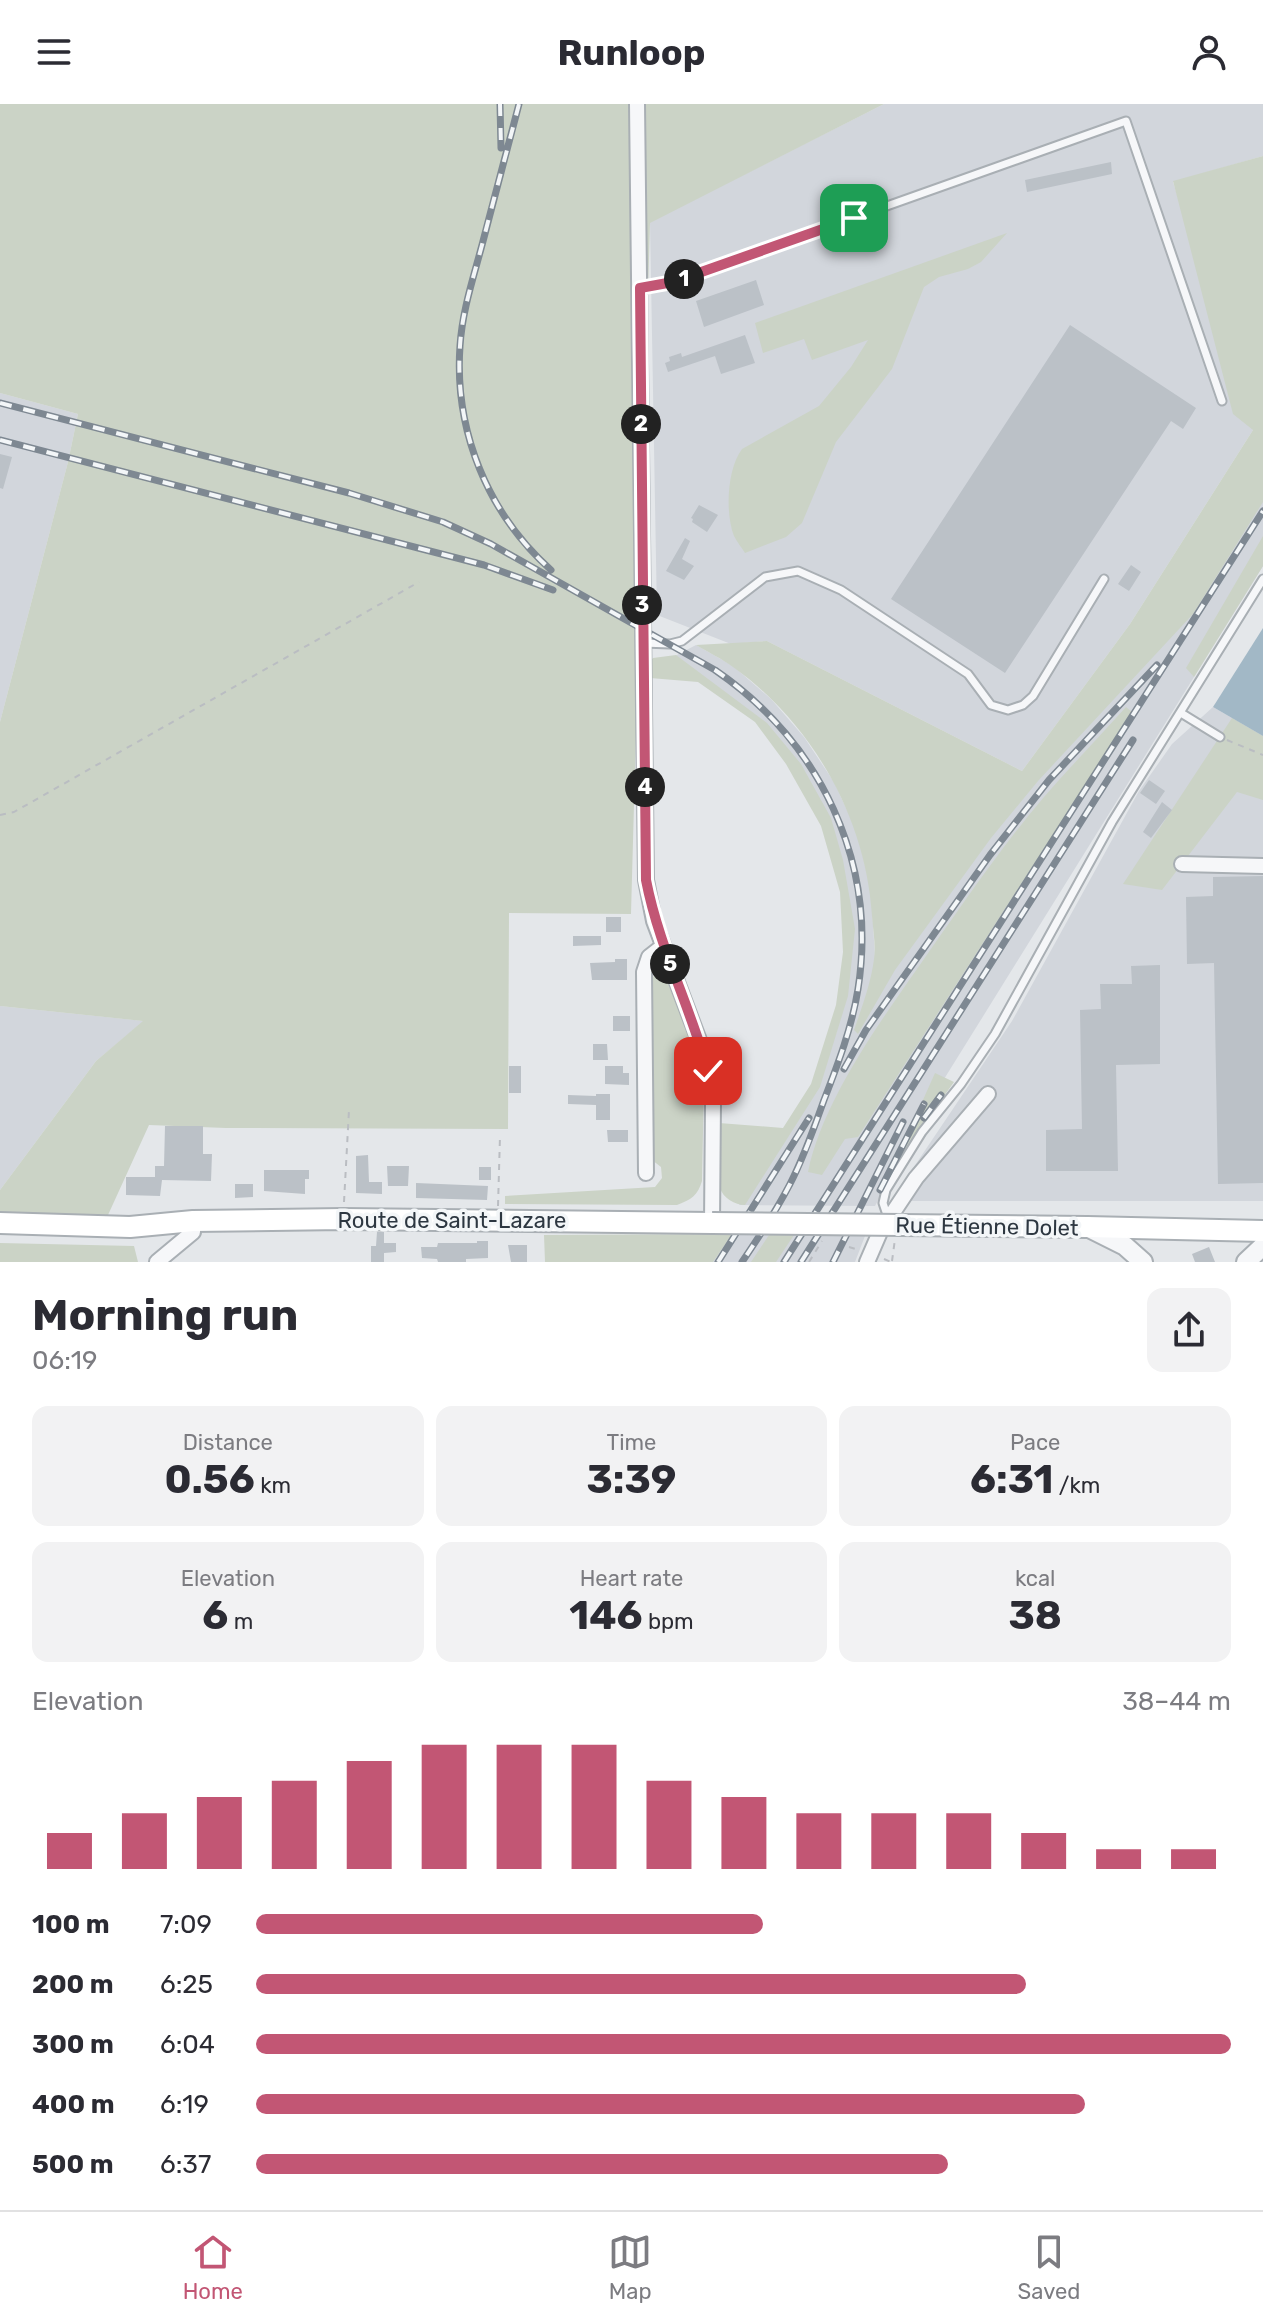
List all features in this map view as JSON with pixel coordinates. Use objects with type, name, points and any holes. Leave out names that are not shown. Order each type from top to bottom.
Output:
[{"type":"main road","name":"Route de Saint-Lazare","points":[[0,1223],[130,1227],[193,1221],[498,1219],[712,1223]]},
{"type":"main road","name":"Rue Étienne Dolet","points":[[712,1223],[1087,1227],[1123,1237],[1263,1231]]},
{"type":"street","points":[[637,104],[646,880],[654,921],[708,1071],[713,1102],[712,1223]]},
{"type":"street","points":[[1182,864],[1263,866]]},
{"type":"street","points":[[646,1173],[644,972],[649,957],[663,946]]},
{"type":"street","points":[[867,1262],[869,1252],[893,1223],[916,1178],[988,1094]]},
{"type":"street","points":[[157,1262],[193,1232],[193,1221]]},
{"type":"street","points":[[1123,1237],[1143,1262]]},
{"type":"street","points":[[1246,1262],[1263,1246]]},
{"type":"street","points":[[1253,1262],[1263,1257]]},
{"type":"lane","points":[[640,288],[673,282],[1126,121],[1222,401]]},
{"type":"lane","points":[[643,643],[682,641],[765,577],[798,571],[854,598],[968,674],[991,705],[1008,710],[1023,705],[1033,696],[1104,579]]},
{"type":"lane","points":[[893,1223],[883,1203],[886,1190],[922,1132],[961,1084],[995,1034],[1112,822],[1263,579]]},
{"type":"lane","points":[[1181,713],[1220,737]]},
{"type":"path","points":[[0,815],[14,812],[419,582]]},
{"type":"path","points":[[1220,737],[1263,755]]},
{"type":"path","points":[[343,1219],[349,1110]]},
{"type":"path","points":[[498,1219],[500,1136]]},
{"type":"path","points":[[892,1262],[893,1223]]},
{"type":"path","points":[[809,1262],[812,1257]]},
{"type":"shaded area","points":[[0,104],[884,104],[650,223],[631,914],[509,913],[508,1129],[149,1125],[108,1215],[0,1212],[0,1190],[96,1061],[143,1021],[0,1006],[0,722],[78,414],[0,393]]},
{"type":"shaded area","points":[[884,104],[1263,104],[1263,156],[1173,182],[1253,430],[1130,624],[1022,771],[767,641],[731,644],[657,615],[650,222]]},
{"type":"shaded area","points":[[1263,156],[1263,502],[1193,614],[1038,781],[991,838],[895,970],[858,1034],[854,1030],[871,977],[875,943],[868,880],[846,810],[811,745],[788,716],[733,667],[696,645],[767,641],[1022,771],[1130,624],[1253,430],[1233,414],[1173,181]]},
{"type":"shaded area","points":[[1007,233],[981,262],[939,277],[924,287],[892,369],[836,442],[802,523],[786,537],[745,553],[734,536],[729,516],[733,468],[742,449],[819,406],[851,367],[868,340],[812,360],[804,339],[763,353],[755,323]]},
{"type":"shaded area","points":[[0,393],[78,414],[0,722]]},
{"type":"shaded area","points":[[1263,469],[1263,566],[936,1092],[875,1206],[739,1205],[815,1087],[837,1031],[849,918],[817,797],[751,713],[673,657],[696,645],[733,666],[771,699],[804,737],[834,782],[858,834],[871,892],[875,957],[991,833]]},
{"type":"shaded area","points":[[1263,536],[1263,566],[1194,677],[1186,668]]},
{"type":"shaded area","points":[[676,655],[767,723],[801,764],[831,818],[843,860],[855,929],[848,996],[820,1087],[745,1205],[730,1200],[720,1188],[719,1123],[783,1128],[811,1084],[836,1005],[843,952],[840,892],[821,826],[786,764],[755,722],[698,682],[650,678],[649,663],[653,658]]},
{"type":"shaded area","points":[[1126,707],[1132,712],[858,1137],[845,1139],[822,1175],[808,1172],[825,1119],[838,1092],[885,1015],[1011,838]]},
{"type":"shaded area","points":[[1213,707],[1263,736],[1263,1201],[891,1201],[1012,1021],[1139,791],[1172,744]]},
{"type":"shaded area","points":[[1232,718],[1263,736],[1263,800],[1237,792],[1162,890],[1123,884]]},
{"type":"shaded area","points":[[659,971],[664,973],[694,1049],[704,1084],[702,1181],[698,1190],[690,1199],[677,1205],[505,1204],[505,1196],[655,1187],[662,1178],[661,1167],[652,1160],[649,1145],[651,979]]},
{"type":"shaded area","points":[[0,1006],[144,1021],[96,1061],[0,1190]]},
{"type":"shaded area","points":[[935,1073],[954,1082],[893,1167]]},
{"type":"shaded area","points":[[727,1234],[865,1236],[855,1262],[709,1262]]},
{"type":"shaded area","points":[[732,1234],[713,1262],[545,1262],[544,1235]]},
{"type":"shaded area","points":[[769,1235],[794,1235],[776,1262],[751,1262]]},
{"type":"shaded area","points":[[0,1243],[134,1246],[138,1262],[0,1262]]},
{"type":"water","points":[[1263,628],[1263,736],[1213,707]]},
{"type":"building","points":[[1111,162],[1112,174],[1027,192],[1025,180]]},
{"type":"building","points":[[756,280],[764,305],[704,327],[696,301]]},
{"type":"building","points":[[1070,325],[1196,408],[1183,429],[1171,421],[1005,673],[891,599]]},
{"type":"building","points":[[745,335],[755,363],[721,374],[715,356],[668,372],[665,363],[670,361],[669,357],[681,353],[682,357]]},
{"type":"building","points":[[0,454],[12,457],[3,489],[0,488]]},
{"type":"building","points":[[699,505],[718,515],[707,532],[692,522],[691,518]]},
{"type":"building","points":[[685,538],[690,541],[682,559],[694,566],[684,580],[666,571]]},
{"type":"building","points":[[1131,565],[1141,572],[1129,591],[1118,584]]},
{"type":"building","points":[[1149,780],[1165,791],[1156,804],[1140,793]]},
{"type":"building","points":[[1162,802],[1172,810],[1151,838],[1143,832]]},
{"type":"building","points":[[1263,876],[1263,1183],[1218,1184],[1214,963],[1187,964],[1186,897],[1213,896],[1213,877]]},
{"type":"building","points":[[606,917],[621,917],[621,932],[606,932]]},
{"type":"building","points":[[573,936],[601,936],[601,945],[573,946]]},
{"type":"building","points":[[615,959],[627,959],[627,980],[592,980],[590,963],[615,962]]},
{"type":"building","points":[[1160,965],[1160,1064],[1116,1065],[1118,1171],[1046,1171],[1046,1130],[1082,1129],[1080,1010],[1101,1009],[1100,984],[1132,984],[1131,966]]},
{"type":"building","points":[[613,1016],[630,1016],[630,1031],[613,1031]]},
{"type":"building","points":[[593,1044],[607,1044],[608,1060],[593,1060]]},
{"type":"building","points":[[509,1066],[521,1066],[521,1093],[509,1093]]},
{"type":"building","points":[[605,1066],[623,1066],[623,1073],[629,1073],[629,1085],[605,1084]]},
{"type":"building","points":[[610,1094],[610,1120],[596,1120],[596,1105],[568,1104],[568,1095]]},
{"type":"building","points":[[165,1126],[203,1126],[203,1154],[212,1154],[211,1181],[162,1180],[160,1196],[126,1195],[126,1177],[155,1177],[155,1166],[164,1166]]},
{"type":"building","points":[[607,1130],[628,1130],[628,1142],[608,1142]]},
{"type":"building","points":[[368,1155],[369,1182],[382,1182],[382,1194],[356,1193],[356,1156]]},
{"type":"building","points":[[387,1166],[409,1166],[408,1186],[388,1186]]},
{"type":"building","points":[[479,1167],[491,1167],[491,1180],[479,1180]]},
{"type":"building","points":[[264,1170],[309,1170],[309,1179],[305,1179],[305,1194],[264,1191]]},
{"type":"building","points":[[416,1183],[488,1186],[487,1200],[416,1198]]},
{"type":"building","points":[[235,1184],[253,1184],[253,1197],[235,1198]]},
{"type":"building","points":[[377,1232],[384,1232],[384,1243],[396,1243],[396,1252],[384,1253],[384,1262],[371,1262],[371,1246],[376,1246]]},
{"type":"building","points":[[488,1241],[488,1258],[438,1262],[437,1259],[422,1258],[421,1247]]},
{"type":"building","points":[[508,1245],[527,1245],[527,1262],[511,1262]]},
{"type":"building","points":[[1209,1247],[1215,1262],[1195,1262],[1192,1254]]},
{"type":"railway","points":[[500,104],[501,148]]},
{"type":"railway","points":[[519,104],[465,308],[460,378],[470,439],[493,497],[509,523],[551,570]]},
{"type":"railway","points":[[0,403],[349,493],[443,522],[491,544],[715,670],[752,699],[784,732],[812,769],[833,809],[849,851],[859,896],[862,942],[852,1017],[813,1132],[785,1194],[742,1262]]},
{"type":"railway","points":[[0,440],[484,565],[553,590]]},
{"type":"railway","points":[[784,1262],[1263,511]]},
{"type":"railway","points":[[844,1069],[866,1030],[990,855],[1049,780],[1157,665]]},
{"type":"railway","points":[[801,1262],[1133,740]]},
{"type":"railway","points":[[924,1118],[941,1095]]},
{"type":"railway","points":[[880,1190],[924,1104]]},
{"type":"railway","points":[[718,1262],[809,1118]]},
{"type":"railway","points":[[833,1262],[903,1122]]},
{"type":"route","points":[[708,1071],[654,921],[646,880],[640,288],[673,282],[854,218]]}]
